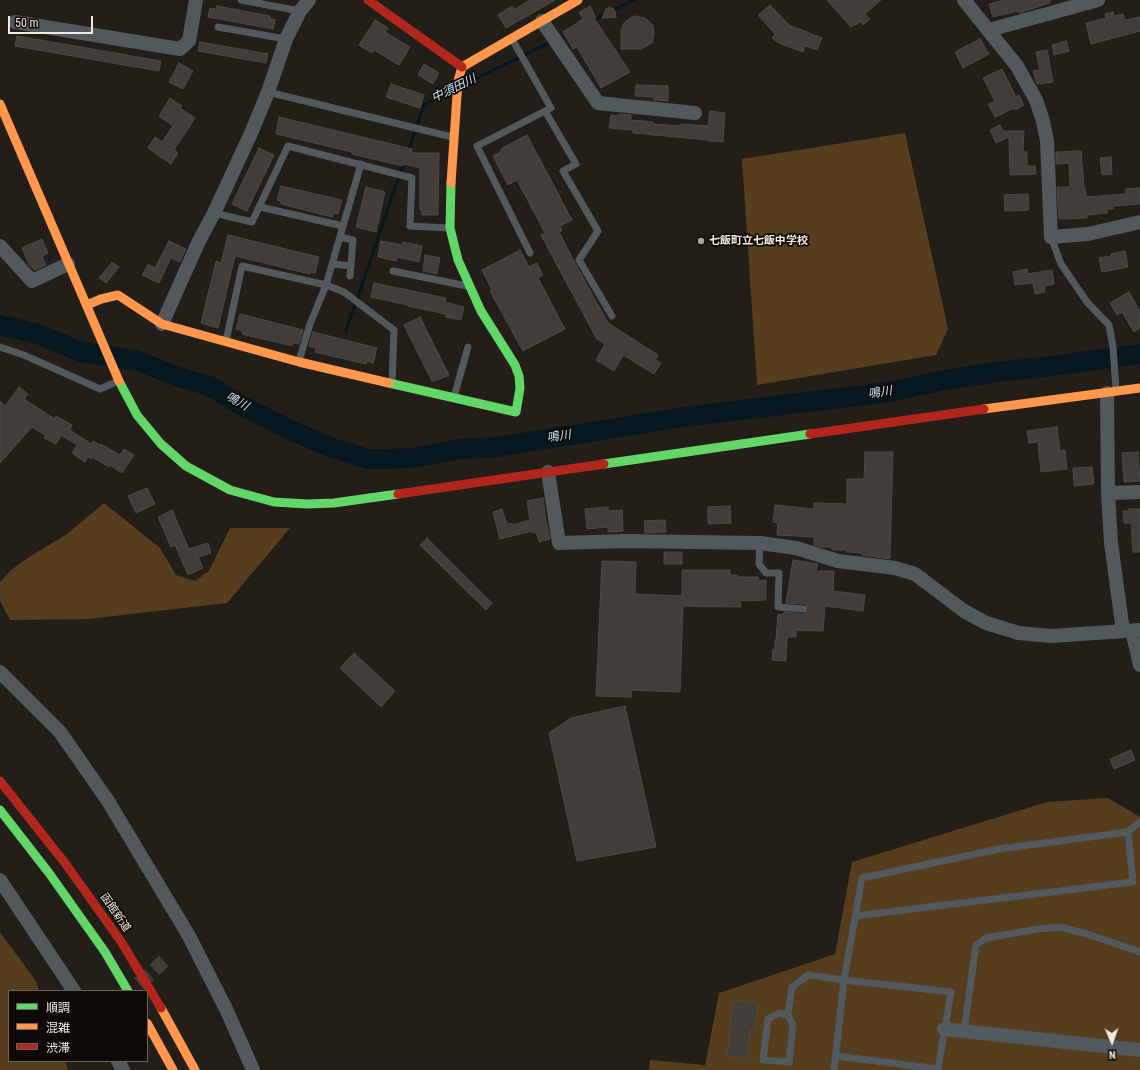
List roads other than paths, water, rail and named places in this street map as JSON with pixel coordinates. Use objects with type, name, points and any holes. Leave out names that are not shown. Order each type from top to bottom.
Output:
[{"type":"main road","points":[[368,0],[462,67]]},
{"type":"main road","points":[[87,305],[101,299],[118,295],[162,324],[299,362],[516,412],[520,388],[516,365],[481,311],[469,287],[458,260],[450,228],[450,190],[458,81],[462,67],[578,0]]},
{"type":"main road","points":[[0,104],[123,391],[137,415],[161,444],[186,466],[230,490],[274,502],[307,504],[334,503],[1140,388]]},
{"type":"main road","name":"函館新道","points":[[0,781],[65,863],[122,943],[174,1030],[195,1070]]},
{"type":"main road","points":[[0,810],[49,873],[105,952],[127,990]]},
{"type":"main road","points":[[148,1025],[173,1070]]},
{"type":"street","points":[[15,22],[180,49],[188,41],[196,0]]},
{"type":"street","points":[[964,0],[1017,66],[1036,100],[1043,121],[1047,142],[1052,237],[1088,234],[1140,222]]},
{"type":"street","points":[[988,30],[1098,0]]},
{"type":"street","points":[[162,324],[199,241],[214,213],[252,130],[268,92],[286,39],[304,5]]},
{"type":"street","points":[[542,21],[598,102],[695,113]]},
{"type":"street","points":[[0,246],[32,281],[68,264]]},
{"type":"street","points":[[1112,392],[1108,493],[1111,543],[1140,665]]},
{"type":"street","points":[[548,472],[559,542],[626,541],[760,543],[796,548],[838,561],[895,568],[915,574],[970,614],[986,623],[1019,633],[1051,636],[1132,631]]},
{"type":"street","points":[[1108,493],[1140,492]]},
{"type":"street","points":[[0,672],[60,732],[108,801],[189,936],[227,1011],[253,1070]]},
{"type":"street","points":[[0,880],[73,990]]},
{"type":"street","points":[[944,1029],[1140,1050]]},
{"type":"lane","points":[[241,0],[304,5]]},
{"type":"lane","points":[[218,27],[286,39]]},
{"type":"lane","points":[[512,39],[551,108],[477,146],[530,253]]},
{"type":"lane","points":[[268,92],[454,137]]},
{"type":"lane","points":[[545,111],[576,164],[563,171],[598,231],[579,260],[612,316]]},
{"type":"lane","points":[[214,213],[252,222],[288,146],[412,178],[410,226],[450,228]]},
{"type":"lane","points":[[299,362],[310,324],[326,285],[360,164]]},
{"type":"lane","points":[[260,207],[343,226]]},
{"type":"lane","points":[[340,237],[353,240],[350,276]]},
{"type":"lane","points":[[1052,237],[1061,264],[1087,302],[1108,325],[1113,347],[1115,371],[1112,392]]},
{"type":"lane","points":[[332,264],[351,266]]},
{"type":"lane","points":[[226,342],[242,266],[326,285],[344,292],[394,330],[392,383]]},
{"type":"lane","points":[[393,271],[469,287]]},
{"type":"lane","points":[[0,347],[24,355],[100,389],[117,377]]},
{"type":"lane","points":[[453,397],[468,347]]},
{"type":"lane","points":[[760,543],[759,564],[766,573],[779,573],[778,607],[804,608]]},
{"type":"lane","points":[[834,1070],[844,980],[862,878],[999,849],[1128,832],[1140,822]]},
{"type":"lane","points":[[856,916],[1133,882],[1128,832]]},
{"type":"lane","points":[[964,1031],[976,945],[986,938],[1038,929],[1060,927],[1087,934],[1140,952]]},
{"type":"lane","points":[[788,1015],[778,1013],[768,1019],[763,1060],[789,1062],[792,1025],[788,1015],[792,987],[808,975],[951,992],[938,1069],[836,1056]]},
{"type":"waterway","name":"中須田川","points":[[592,21],[634,0]]},
{"type":"waterway","name":"中須田川","points":[[465,84],[553,41]]},
{"type":"waterway","name":"中須田川","points":[[408,152],[424,105],[451,91]]},
{"type":"waterway","name":"中須田川","points":[[346,331],[405,159]]},
{"type":"waterway","name":"鳴川","points":[[0,325],[38,334],[81,352],[138,361],[179,377],[210,386],[237,403],[293,431],[332,448],[367,459],[413,458],[460,449],[497,447],[684,417],[889,392],[945,380],[997,372],[1140,354]]},
{"type":"tunnel","points":[[139,984],[164,961]]},
{"type":"place","name":"七飯町立七飯中学校","points":[[701,241]]}]
